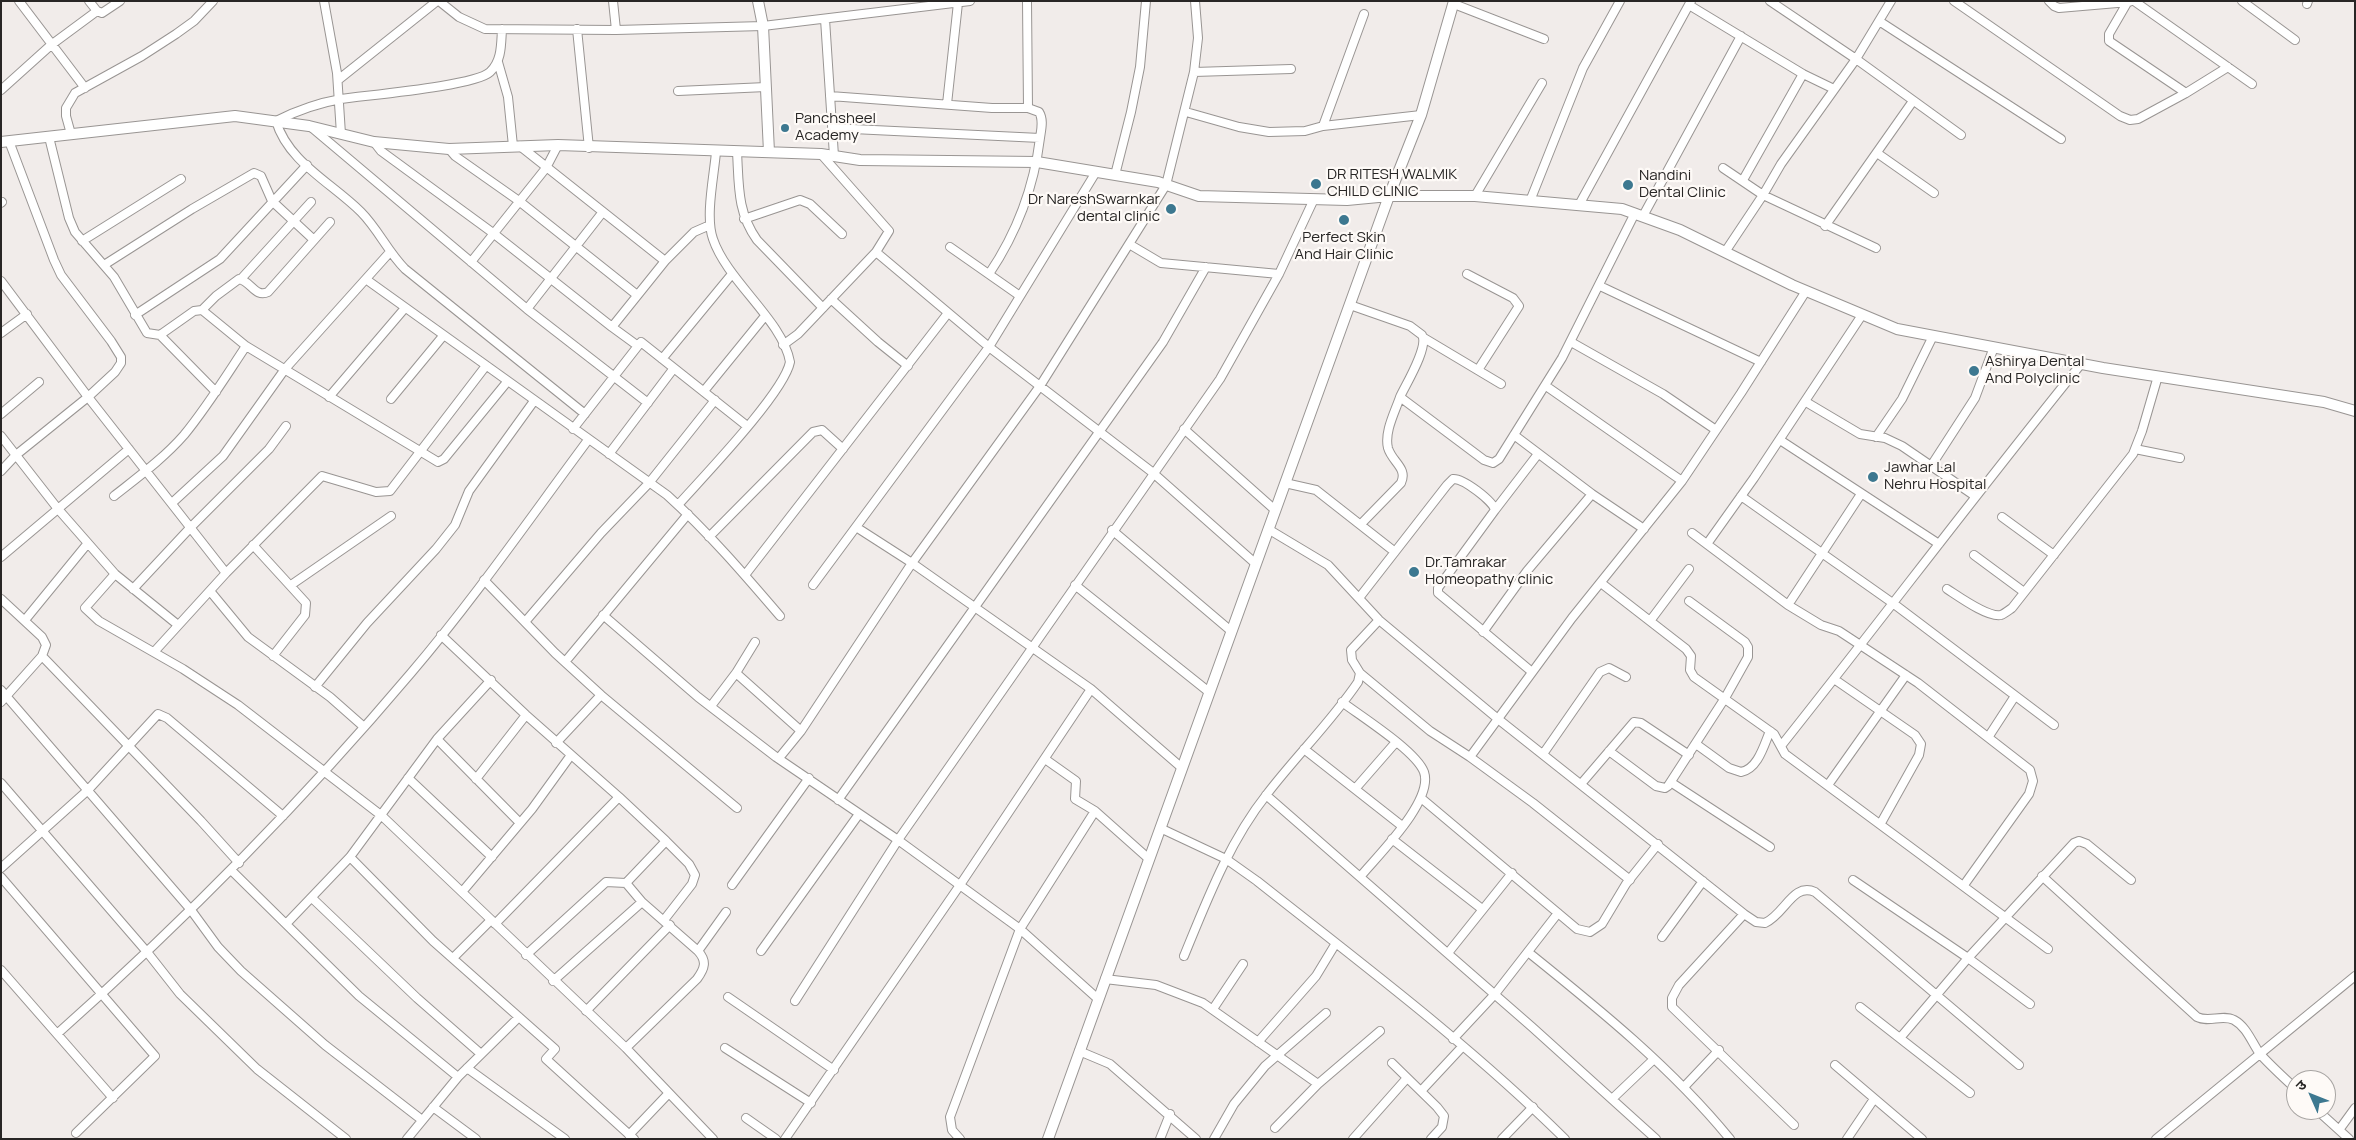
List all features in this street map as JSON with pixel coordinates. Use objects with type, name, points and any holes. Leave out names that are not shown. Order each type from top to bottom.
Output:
[{"type":"street","points":[[19,1],[85,88]]},
{"type":"street","points":[[89,1],[97,11],[104,12],[120,1]]},
{"type":"street","points":[[71,134],[66,108],[75,93],[142,56],[176,34],[194,20],[212,1]]},
{"type":"street","points":[[324,1],[338,80],[341,134]]},
{"type":"street","points":[[338,80],[371,51],[438,1],[471,24],[485,29],[616,30],[763,26],[970,1]]},
{"type":"street","points":[[613,1],[616,30]]},
{"type":"street","points":[[758,1],[763,26],[769,152]]},
{"type":"street","points":[[1027,1],[1028,108]]},
{"type":"street","points":[[1115,175],[1140,67],[1146,1]]},
{"type":"street","points":[[775,756],[798,729],[912,563],[1040,386],[1166,185],[1186,112],[1194,72],[1198,38],[1195,1]]},
{"type":"street","points":[[1530,201],[1583,68],[1620,1]]},
{"type":"street","points":[[1770,1],[1856,58],[1961,135]]},
{"type":"street","points":[[1724,252],[1763,195],[1781,164],[1856,58],[1891,1]]},
{"type":"street","points":[[1954,1],[2126,119],[2138,119],[2186,94],[2228,67]]},
{"type":"street","points":[[2049,1],[2059,8],[2133,2],[2252,84]]},
{"type":"street","points":[[2242,1],[2295,40]]},
{"type":"street","points":[[2133,2],[2109,34],[2109,41],[2186,94]]},
{"type":"street","points":[[947,104],[958,3]]},
{"type":"street","points":[[1048,1139],[1389,196],[1421,115],[1454,3],[1544,39]]},
{"type":"street","points":[[1579,205],[1690,3],[1803,74],[1834,89]]},
{"type":"street","points":[[1,90],[51,45],[97,11]]},
{"type":"street","points":[[1323,126],[1364,14]]},
{"type":"street","points":[[825,19],[834,156]]},
{"type":"street","points":[[1879,21],[2061,140]]},
{"type":"street","points":[[502,29],[498,62],[508,97],[516,146],[665,262]]},
{"type":"street","points":[[577,29],[589,148]]},
{"type":"street","points":[[1400,397],[1490,463],[1499,458],[1546,386],[1639,214],[1741,36]]},
{"type":"street","points":[[276,121],[312,106],[339,100],[455,83],[484,76],[498,62]]},
{"type":"street","points":[[1194,72],[1291,69]]},
{"type":"street","points":[[1743,180],[1803,74]]},
{"type":"street","points":[[1475,196],[1542,82]]},
{"type":"street","points":[[678,91],[766,87]]},
{"type":"street","points":[[830,96],[992,108],[1028,108],[1036,110],[1041,115],[1037,162],[1020,217],[1000,258],[989,274]]},
{"type":"street","points":[[1825,226],[1913,101]]},
{"type":"street","points":[[1186,112],[1239,127],[1269,132],[1305,131],[1323,126],[1421,115]]},
{"type":"street","points":[[1,471],[16,456],[88,397],[119,367],[120,357],[61,275],[5,141],[235,116],[309,126],[374,142],[449,149],[558,145],[589,148],[821,154],[860,160],[1037,162],[1166,185],[1199,196],[1347,200],[1389,196],[1475,196],[1622,209],[1680,230],[1806,291],[1897,329],[2081,364],[2324,402],[2355,411]]},
{"type":"street","points":[[276,121],[285,143],[307,165],[361,212],[390,252],[424,287],[585,414]]},
{"type":"street","points":[[309,126],[528,309],[648,403]]},
{"type":"street","points":[[832,128],[1040,138]]},
{"type":"street","points":[[49,137],[70,218],[82,241],[104,265],[147,333],[160,335],[216,392]]},
{"type":"street","points":[[374,142],[381,151],[493,233],[550,280],[638,346]]},
{"type":"street","points":[[471,262],[546,168],[558,145]]},
{"type":"street","points":[[449,149],[519,201],[637,295]]},
{"type":"street","points":[[678,505],[748,426],[789,369],[789,357],[783,345],[765,316],[732,274],[713,240],[710,225],[716,152]]},
{"type":"street","points":[[737,152],[744,218],[757,240],[823,308]]},
{"type":"street","points":[[1877,153],[1934,193]]},
{"type":"street","points":[[783,345],[798,334],[876,252],[889,231],[821,154]]},
{"type":"street","points":[[135,315],[220,259],[307,165]]},
{"type":"street","points":[[1723,168],[1763,195],[1825,226],[1876,248]]},
{"type":"street","points":[[813,585],[989,347],[1096,172]]},
{"type":"street","points":[[104,265],[250,174],[257,173],[261,176],[272,201],[314,240]]},
{"type":"street","points":[[82,241],[181,179]]},
{"type":"street","points":[[795,1001],[898,840],[1152,472],[1220,379],[1279,274],[1314,199]]},
{"type":"street","points":[[744,218],[800,200],[810,204],[842,234]]},
{"type":"street","points":[[160,335],[194,311],[202,310],[236,280],[241,279],[311,202]]},
{"type":"street","points":[[528,309],[602,213]]},
{"type":"street","points":[[241,279],[247,282],[257,293],[268,292],[330,222]]},
{"type":"street","points":[[612,327],[665,262],[694,232],[710,225]]},
{"type":"street","points":[[1128,244],[1161,263],[1279,274]]},
{"type":"street","points":[[950,247],[1020,296]]},
{"type":"street","points":[[172,504],[222,456],[285,369],[390,252]]},
{"type":"street","points":[[876,252],[989,347],[1152,472],[1256,564]]},
{"type":"street","points":[[838,800],[1163,342],[1206,268]]},
{"type":"street","points":[[662,359],[732,274]]},
{"type":"street","points":[[1467,274],[1513,298],[1520,306],[1478,370]]},
{"type":"street","points":[[366,280],[678,505],[745,575],[780,616]]},
{"type":"street","points":[[1,281],[88,397],[226,573]]},
{"type":"street","points":[[1600,286],[1761,362]]},
{"type":"street","points":[[1470,757],[1532,672],[1682,481],[1806,291]]},
{"type":"street","points":[[831,299],[865,332],[908,366]]},
{"type":"street","points":[[1350,305],[1410,326],[1424,338],[1502,384]]},
{"type":"street","points":[[329,397],[405,308]]},
{"type":"street","points":[[202,310],[246,346],[436,461],[444,458],[507,382]]},
{"type":"street","points":[[745,575],[948,313]]},
{"type":"street","points":[[1,333],[27,314]]},
{"type":"street","points":[[1707,544],[1806,402],[1862,315]]},
{"type":"street","points":[[704,391],[765,316]]},
{"type":"street","points":[[391,399],[443,336]]},
{"type":"street","points":[[1876,437],[1902,400],[1933,336]]},
{"type":"street","points":[[1361,524],[1404,477],[1402,469],[1391,456],[1387,442],[1400,397],[1420,355],[1424,338]]},
{"type":"street","points":[[573,429],[641,342],[748,426]]},
{"type":"street","points":[[1571,342],[1663,394],[1716,430]]},
{"type":"street","points":[[114,496],[146,471],[183,436],[216,392],[246,346]]},
{"type":"street","points":[[1931,466],[1975,398],[1994,347]]},
{"type":"street","points":[[1781,746],[1894,604],[1975,496],[2081,364]]},
{"type":"street","points":[[154,652],[226,573],[322,476],[376,492],[390,491],[422,452],[485,367]]},
{"type":"street","points":[[609,454],[674,368]]},
{"type":"street","points":[[1947,589],[1983,611],[2001,615],[2012,608],[2119,473],[2135,449],[2158,376]]},
{"type":"street","points":[[1,414],[38,382]]},
{"type":"street","points":[[1546,386],[1682,481]]},
{"type":"street","points":[[525,622],[601,534],[649,483],[715,400]]},
{"type":"street","points":[[315,687],[367,623],[436,549],[455,525],[469,492],[534,401]]},
{"type":"street","points":[[1806,402],[1860,434],[1885,438],[1902,446],[1975,496]]},
{"type":"street","points":[[133,589],[190,528],[269,449],[286,426]]},
{"type":"street","points":[[1184,429],[1275,510]]},
{"type":"street","points":[[709,537],[813,432],[822,430],[844,447]]},
{"type":"street","points":[[1,436],[58,509],[115,574],[178,626]]},
{"type":"street","points":[[1514,436],[1592,494],[1644,529]]},
{"type":"street","points":[[57,1034],[147,952],[239,863],[325,770],[442,634],[588,440]]},
{"type":"street","points":[[1780,440],[1939,544]]},
{"type":"street","points":[[1,557],[129,449]]},
{"type":"street","points":[[2135,449],[2180,458]]},
{"type":"street","points":[[1532,672],[1439,596],[1438,588],[1494,510],[1538,454]]},
{"type":"street","points":[[1358,598],[1453,479],[1460,479],[1490,501],[1494,510]]},
{"type":"street","points":[[1285,483],[1316,490],[1395,552]]},
{"type":"street","points":[[1483,632],[1527,572],[1592,494]]},
{"type":"street","points":[[1788,605],[1861,494]]},
{"type":"street","points":[[1741,496],[1894,604],[2054,725]]},
{"type":"street","points":[[565,662],[688,514]]},
{"type":"street","points":[[291,584],[391,516]]},
{"type":"street","points":[[2002,517],[2054,555]]},
{"type":"street","points":[[856,527],[912,563],[1091,690],[1182,768]]},
{"type":"street","points":[[1268,529],[1328,565],[1380,620],[1498,719],[1744,914],[1756,922],[1765,923],[1780,913],[1798,891],[1809,889],[1816,892],[2019,1065]]},
{"type":"street","points":[[1112,530],[1232,631]]},
{"type":"street","points":[[1692,534],[1788,605],[1814,622],[1832,627],[1906,675],[1989,736],[2030,770],[2033,781],[2029,794],[1964,885]]},
{"type":"street","points":[[25,620],[88,543]]},
{"type":"street","points":[[253,545],[304,598],[307,608],[305,615],[273,656]]},
{"type":"street","points":[[1974,555],[2024,592]]},
{"type":"street","points":[[1650,621],[1689,569]]},
{"type":"street","points":[[115,574],[85,608],[99,621],[154,652],[238,706],[325,770],[382,816],[553,981],[626,1048],[713,1139]]},
{"type":"street","points":[[484,580],[565,662],[737,808]]},
{"type":"street","points":[[1601,583],[1689,652],[1692,659],[1690,670],[1694,677],[1770,731],[1778,738],[1785,754],[1881,823],[2048,949]]},
{"type":"street","points":[[1075,584],[1209,692]]},
{"type":"street","points":[[210,591],[248,637],[364,726]]},
{"type":"street","points":[[1,599],[45,640],[46,646],[42,656],[3,696],[88,790],[191,910],[218,947],[241,971],[326,1045],[422,1120]]},
{"type":"street","points":[[1609,751],[1656,786],[1665,788],[1672,783],[1748,657],[1748,647],[1745,642],[1689,601]]},
{"type":"street","points":[[603,616],[710,706],[775,756],[898,840],[1020,929],[1098,999]]},
{"type":"street","points":[[1380,620],[1351,650],[1352,660],[1360,673],[1430,732],[1470,757],[1630,880]]},
{"type":"street","points":[[442,634],[556,743],[619,796],[689,864],[695,875],[692,884],[667,922],[586,1011]]},
{"type":"street","points":[[710,706],[736,673],[755,642]]},
{"type":"street","points":[[42,656],[239,863]]},
{"type":"street","points":[[1543,754],[1600,672],[1609,668],[1626,677]]},
{"type":"street","points":[[736,673],[798,729]]},
{"type":"street","points":[[1184,956],[1226,859],[1266,795],[1358,682],[1360,673]]},
{"type":"street","points":[[1828,785],[1906,675]]},
{"type":"street","points":[[1834,679],[1914,735],[1921,744],[1919,755],[1881,823]]},
{"type":"street","points":[[286,924],[350,857],[437,739],[490,680]]},
{"type":"street","points":[[785,1139],[812,1103],[1091,690]]},
{"type":"street","points":[[556,743],[601,694]]},
{"type":"street","points":[[1989,736],[2015,696]]},
{"type":"street","points":[[1342,702],[1406,750],[1424,771],[1425,781],[1421,798],[1392,839],[1360,877]]},
{"type":"street","points":[[1,868],[88,790],[155,716],[163,715],[283,816]]},
{"type":"street","points":[[476,779],[526,715]]},
{"type":"street","points":[[1581,784],[1630,725],[1637,721],[1689,755]]},
{"type":"street","points":[[1696,744],[1729,768],[1741,772],[1752,766],[1758,759],[1770,731]]},
{"type":"street","points":[[437,739],[520,823]]},
{"type":"street","points":[[1355,789],[1396,742]]},
{"type":"street","points":[[1304,749],[1402,826]]},
{"type":"street","points":[[462,892],[520,823],[571,755]]},
{"type":"street","points":[[1044,758],[1074,778],[1077,784],[1074,795],[1076,799],[1095,811],[1149,859]]},
{"type":"street","points":[[408,778],[492,857]]},
{"type":"street","points":[[732,885],[809,778]]},
{"type":"street","points":[[1672,783],[1770,848]]},
{"type":"street","points":[[1,784],[44,831],[147,952],[180,994],[250,1063],[346,1139]]},
{"type":"street","points":[[1266,795],[1495,994],[1656,1139]]},
{"type":"street","points":[[453,958],[493,922],[619,796]]},
{"type":"street","points":[[1421,798],[1576,929],[1590,932],[1596,930],[1602,924],[1630,880],[1658,844]]},
{"type":"street","points":[[960,1139],[952,1130],[950,1117],[1020,929],[1095,811]]},
{"type":"street","points":[[761,951],[859,814]]},
{"type":"street","points":[[1160,828],[1226,859],[1336,943],[1533,1107],[1565,1139]]},
{"type":"street","points":[[1392,839],[1482,909]]},
{"type":"street","points":[[626,883],[666,841]]},
{"type":"street","points":[[1900,1038],[1968,958],[2074,843],[2079,841],[2087,844],[2131,880]]},
{"type":"street","points":[[350,857],[453,958],[555,1049],[546,1059],[632,1137],[670,1093]]},
{"type":"street","points":[[231,870],[359,996],[458,1078]]},
{"type":"street","points":[[1448,953],[1512,873]]},
{"type":"street","points":[[1,876],[155,1056],[76,1133]]},
{"type":"street","points":[[2042,876],[2193,1014],[2201,1019],[2228,1018],[2236,1021],[2242,1026],[2260,1054],[2286,1079]]},
{"type":"street","points":[[1853,880],[1968,958],[2030,1004]]},
{"type":"street","points":[[1662,937],[1703,881]]},
{"type":"street","points":[[526,955],[606,882],[626,883],[642,902],[698,951],[703,957],[705,965],[697,978],[626,1048]]},
{"type":"street","points":[[312,898],[417,998],[481,1054]]},
{"type":"street","points":[[553,981],[642,902]]},
{"type":"street","points":[[698,951],[726,912]]},
{"type":"street","points":[[1453,1039],[1495,994],[1558,913]]},
{"type":"street","points":[[1744,914],[1679,985],[1672,998],[1675,1012],[1719,1050],[1794,1125]]},
{"type":"street","points":[[1258,1042],[1316,976],[1336,943]]},
{"type":"street","points":[[1528,952],[1654,1059],[1702,1105],[1730,1139]]},
{"type":"street","points":[[1213,1009],[1243,964]]},
{"type":"street","points":[[1,970],[113,1098]]},
{"type":"street","points":[[2156,1139],[2355,976]]},
{"type":"street","points":[[1106,978],[1156,985],[1190,997],[1213,1009],[1318,1084]]},
{"type":"street","points":[[728,997],[834,1070]]},
{"type":"street","points":[[1860,1007],[1970,1093]]},
{"type":"street","points":[[1214,1139],[1234,1104],[1275,1055],[1326,1013]]},
{"type":"street","points":[[407,1139],[467,1068],[519,1017]]},
{"type":"street","points":[[1275,1128],[1318,1084],[1380,1031]]},
{"type":"street","points":[[1421,1091],[1462,1047]]},
{"type":"street","points":[[725,1048],[812,1103]]},
{"type":"street","points":[[1684,1087],[1719,1050]]},
{"type":"street","points":[[1079,1051],[1110,1064],[1170,1114],[1196,1139]]},
{"type":"street","points":[[1612,1099],[1654,1059]]},
{"type":"street","points":[[1392,1063],[1444,1116],[1442,1127],[1431,1139]]},
{"type":"street","points":[[1835,1065],[1922,1139]]},
{"type":"street","points":[[467,1068],[565,1139]]},
{"type":"street","points":[[1352,1139],[1407,1078]]},
{"type":"street","points":[[1847,1139],[1874,1099]]},
{"type":"street","points":[[433,1107],[476,1139]]},
{"type":"street","points":[[1502,1139],[1533,1107]]},
{"type":"street","points":[[2339,1130],[2355,1108]]},
{"type":"street","points":[[1160,1139],[1170,1114]]},
{"type":"street","points":[[746,1118],[776,1139]]},
{"type":"street","points":[[2328,1120],[2349,1139]]},
{"type":"place","name":"Panchsheel Academy","points":[[785,128]]},
{"type":"place","name":"DR RITESH WALMIK CHILD CLINIC","points":[[1316,184]]},
{"type":"place","name":"Nandini Dental Clinic","points":[[1628,185]]},
{"type":"place","name":"Dr NareshSwarnkar dental clinic","points":[[1171,209]]},
{"type":"place","name":"Perfect Skin And Hair Clinic","points":[[1344,220]]},
{"type":"place","name":"Ashirya Dental And Polyclinic","points":[[1974,371]]},
{"type":"place","name":"Jawhar Lal Nehru Hospital","points":[[1873,477]]},
{"type":"place","name":"Dr.Tamrakar Homeopathy clinic","points":[[1414,572]]}]
